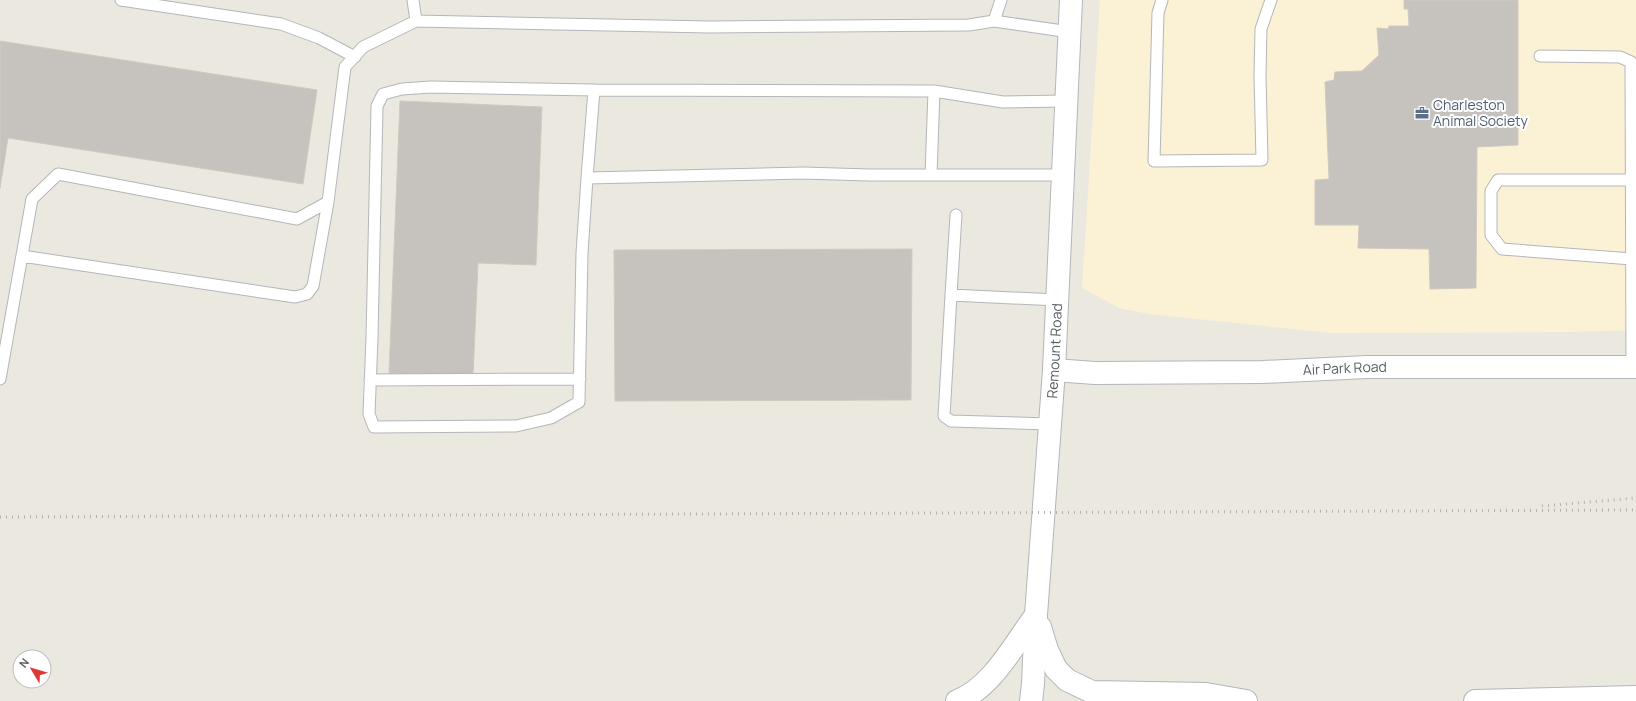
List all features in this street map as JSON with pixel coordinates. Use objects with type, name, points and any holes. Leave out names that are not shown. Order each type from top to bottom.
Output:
[{"type":"street","name":"Remount Road","points":[[1031,701],[1054,370],[1071,0]]},
{"type":"street","name":"Air Park Road","points":[[1054,370],[1095,373],[1263,372],[1367,367],[1634,367]]},
{"type":"street","points":[[958,701],[979,689],[991,677],[1036,615]]},
{"type":"street","points":[[1036,615],[1047,650],[1056,669],[1067,680],[1079,687],[1092,692],[1206,694],[1246,701]]},
{"type":"street","points":[[1475,701],[1636,697]]},
{"type":"lane","points":[[121,0],[281,24],[318,38],[355,57]]},
{"type":"lane","points":[[413,0],[416,21]]},
{"type":"lane","points":[[994,21],[1001,0]]},
{"type":"lane","points":[[1162,0],[1158,13],[1154,161],[1262,160],[1260,76],[1261,29],[1271,0]]},
{"type":"lane","points":[[22,256],[295,297],[307,294],[313,286],[328,202],[345,67],[363,47],[416,21],[710,27],[969,25],[994,21],[1070,32]]},
{"type":"lane","points":[[1540,56],[1620,57],[1631,62],[1634,367]]},
{"type":"lane","points":[[594,90],[582,254],[579,402],[551,418],[516,426],[374,427],[369,414],[377,106],[383,94],[402,89],[431,87],[594,90],[934,90],[1003,102],[1066,101]]},
{"type":"lane","points":[[931,175],[934,90]]},
{"type":"lane","points":[[588,178],[803,173],[1063,175]]},
{"type":"lane","points":[[0,379],[32,199],[58,174],[297,220],[328,202]]},
{"type":"lane","points":[[1632,180],[1498,180],[1492,191],[1491,235],[1502,248],[1632,259]]},
{"type":"lane","points":[[956,215],[950,295],[944,416],[951,421],[1050,424]]},
{"type":"lane","points":[[950,295],[1057,300]]},
{"type":"lane","points":[[370,380],[580,379]]},
{"type":"shaded area","points":[[1100,0],[1636,0],[1636,330],[1573,332],[1331,333],[1149,314],[1119,308],[1082,288]]},
{"type":"building","name":"Charleston Animal Society","points":[[1404,0],[1518,0],[1518,145],[1477,147],[1476,288],[1430,289],[1429,249],[1358,248],[1359,225],[1315,225],[1315,180],[1329,179],[1325,82],[1334,80],[1335,72],[1362,71],[1379,55],[1377,28],[1388,29],[1389,26],[1409,26],[1408,9],[1404,9]]},
{"type":"building","points":[[0,41],[317,90],[303,184],[8,138],[0,188]]},
{"type":"building","points":[[400,101],[542,107],[536,265],[478,263],[473,376],[389,373]]},
{"type":"building","points":[[912,249],[911,400],[615,401],[614,250]]},
{"type":"railway","points":[[1542,506],[1636,498]]},
{"type":"railway","points":[[0,517],[1636,510]]},
{"type":"place","name":"Charleston Animal Society","points":[[1422,113]]}]
